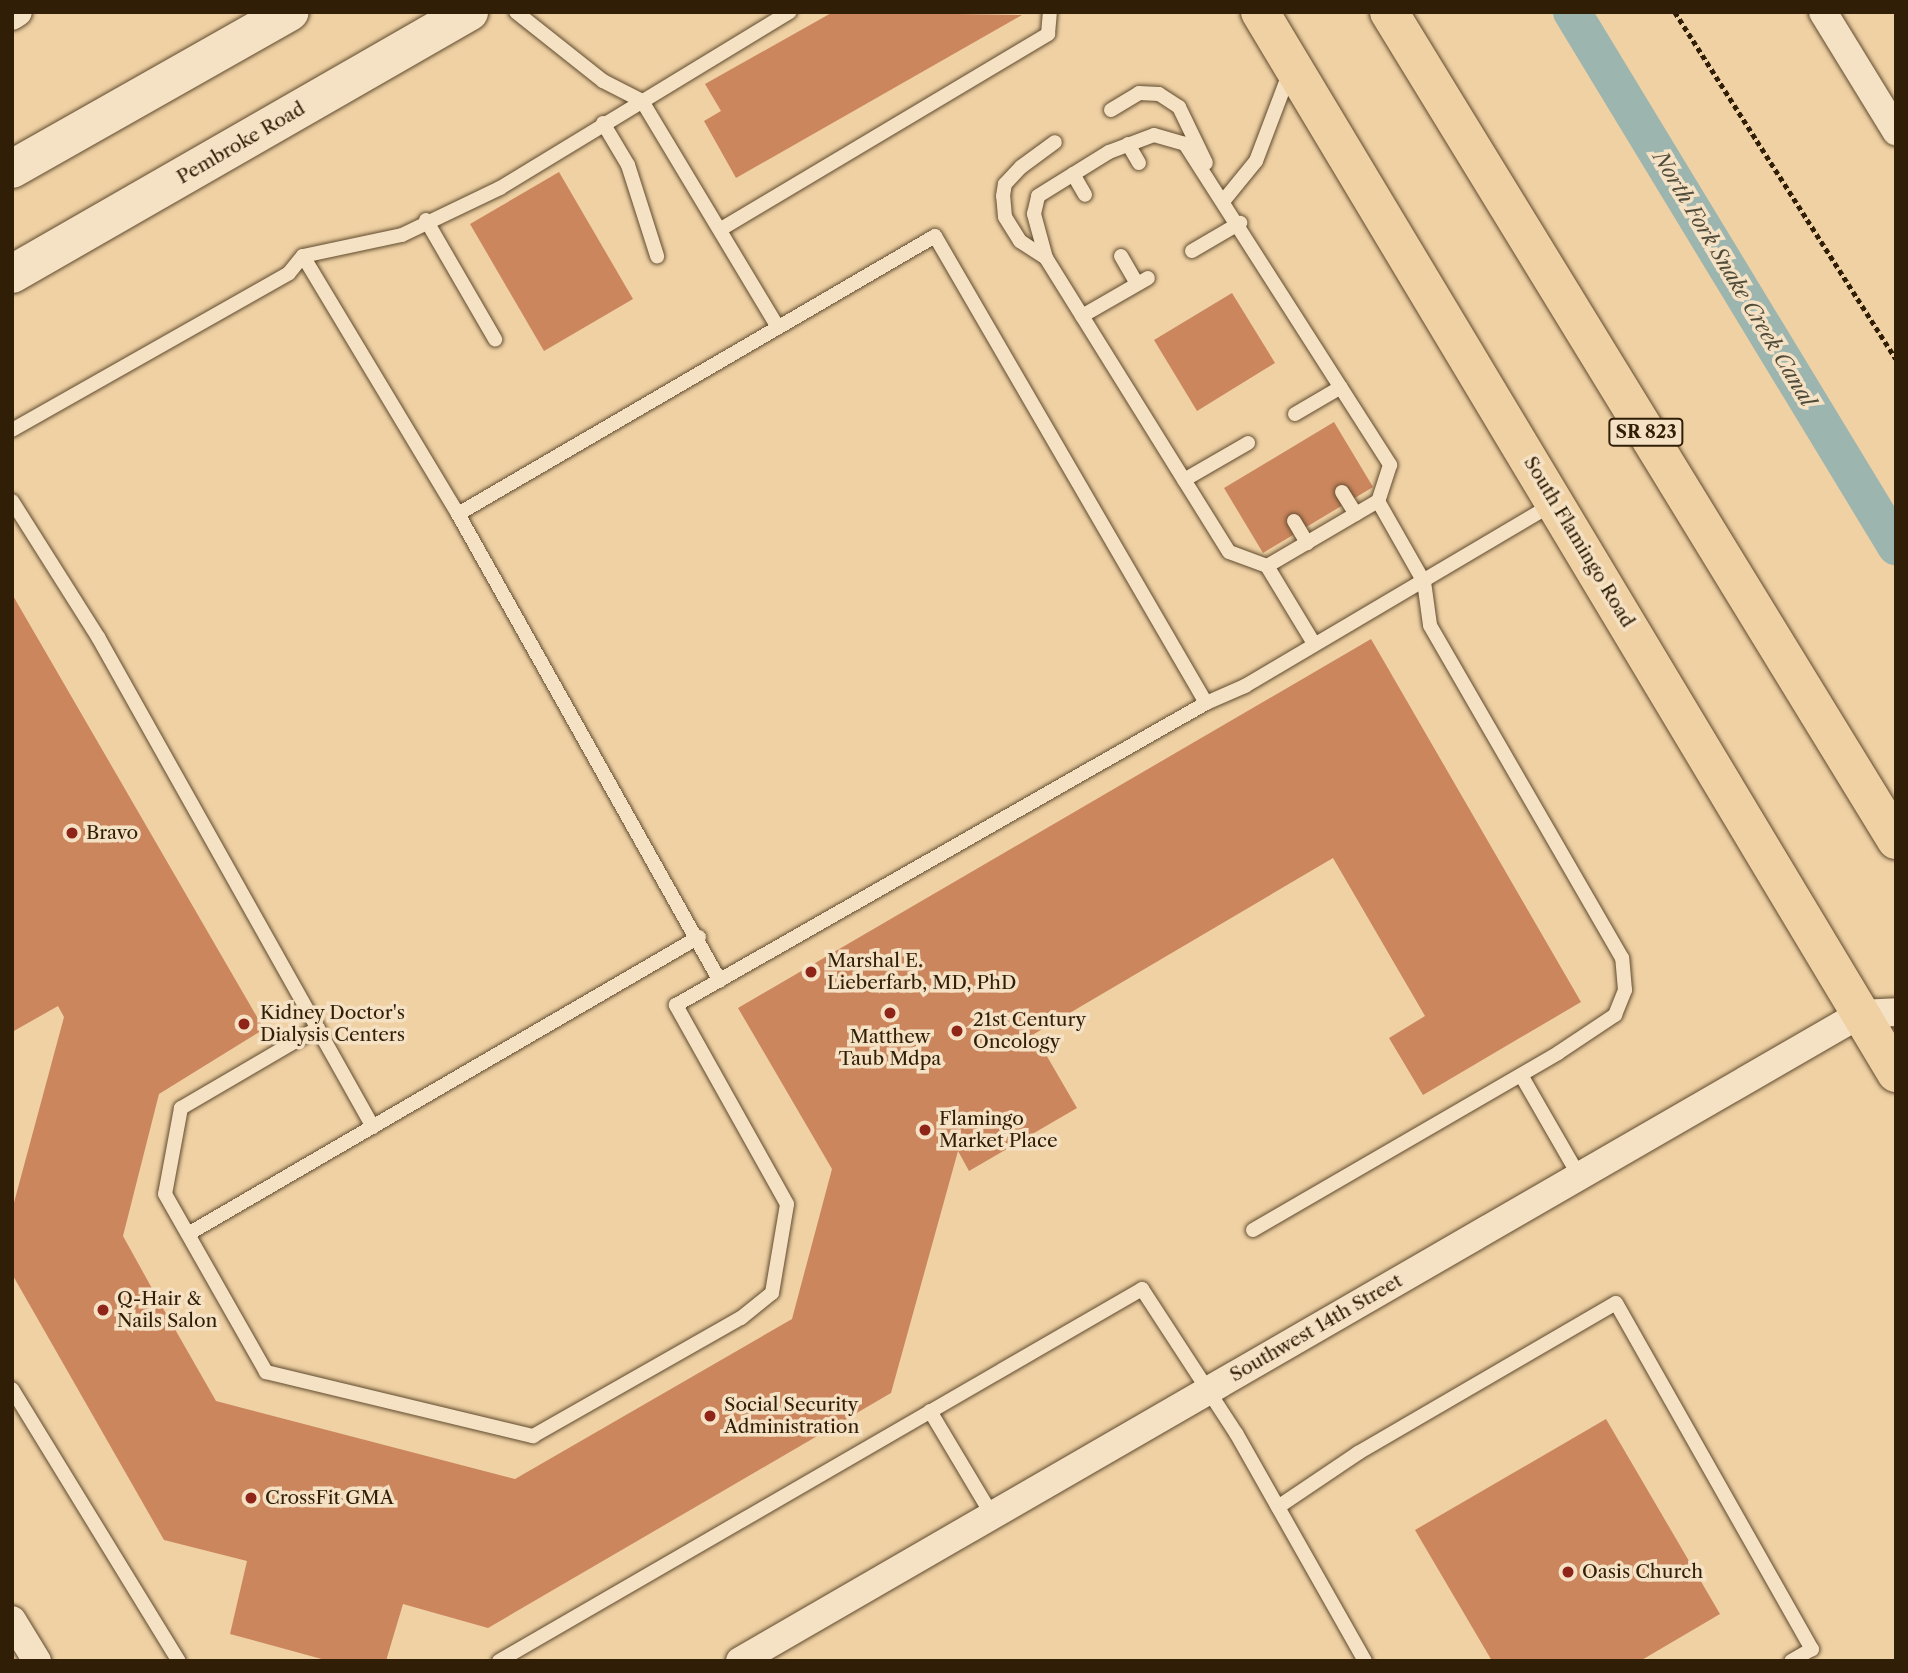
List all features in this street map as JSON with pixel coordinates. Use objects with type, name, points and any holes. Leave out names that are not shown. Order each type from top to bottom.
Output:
[{"type":"highway","name":"South Flamingo Road","points":[[1260,12],[1557,503],[1878,1013],[1896,1073]]},
{"type":"highway","name":"SR 823","points":[[1389,12],[1896,840]]},
{"type":"main road","points":[[12,169],[290,12]]},
{"type":"main road","name":"Pembroke Road","points":[[12,274],[469,12]]},
{"type":"street","points":[[12,16],[18,12]]},
{"type":"street","points":[[1823,12],[1896,131]]},
{"type":"street","name":"Southwest 14th Street","points":[[740,1661],[1579,1176],[1878,1013]]},
{"type":"street","points":[[12,1620],[37,1661]]},
{"type":"lane","points":[[516,12],[604,81],[642,101],[777,326]]},
{"type":"lane","points":[[12,430],[289,273],[303,256],[402,234],[426,220],[500,188],[603,122],[790,12]]},
{"type":"lane","points":[[721,229],[1048,34],[1050,12]]},
{"type":"lane","points":[[1225,199],[1256,161],[1293,66]]},
{"type":"lane","points":[[1111,110],[1139,93],[1159,94],[1179,107],[1214,184]]},
{"type":"lane","points":[[603,122],[628,165],[657,256]]},
{"type":"lane","points":[[1267,566],[1378,501],[1390,465],[1225,199],[1185,144],[1154,135],[1128,144],[1038,196],[1034,214],[1046,258],[1229,552],[1267,566],[1312,642]]},
{"type":"lane","points":[[1046,258],[1020,242],[1005,217],[1003,196],[1005,184],[1021,167],[1055,142]]},
{"type":"lane","points":[[1128,144],[1139,163]]},
{"type":"lane","points":[[1073,174],[1085,195]]},
{"type":"lane","points":[[426,220],[495,339]]},
{"type":"lane","points":[[1192,251],[1240,223]]},
{"type":"lane","points":[[458,514],[935,236],[1206,703]]},
{"type":"lane","points":[[303,256],[458,514],[699,937],[720,981]]},
{"type":"lane","points":[[1082,316],[1143,281],[1121,256]]},
{"type":"lane","points":[[1295,414],[1341,387]]},
{"type":"lane","points":[[1184,480],[1248,443]]},
{"type":"lane","points":[[1342,492],[1356,514]]},
{"type":"lane","points":[[12,501],[97,637],[373,1127]]},
{"type":"lane","points":[[1253,1230],[1521,1075],[1615,1014],[1625,990],[1622,958],[1430,625],[1424,582],[1378,501]]},
{"type":"lane","points":[[318,1028],[181,1108],[165,1194],[266,1372],[533,1436],[741,1318],[772,1293],[787,1204],[676,1005],[1206,703],[1245,686],[1312,642],[1424,582],[1557,503]]},
{"type":"lane","points":[[1294,521],[1307,543]]},
{"type":"lane","points":[[188,1234],[699,937]]},
{"type":"lane","points":[[1521,1075],[1579,1176]]},
{"type":"lane","points":[[499,1661],[1142,1289],[1278,1507],[1365,1661]]},
{"type":"lane","points":[[1278,1507],[1358,1453],[1616,1303],[1812,1649],[1791,1661]]},
{"type":"lane","points":[[12,1389],[179,1661]]},
{"type":"lane","points":[[930,1411],[992,1515]]},
{"type":"path","points":[[1675,12],[1896,359]]},
{"type":"building","points":[[833,12],[1022,15],[736,178],[704,121],[721,111],[705,84]]},
{"type":"building","points":[[559,172],[633,299],[544,351],[470,224]]},
{"type":"building","points":[[1232,293],[1275,363],[1197,411],[1154,340]]},
{"type":"building","points":[[1334,422],[1373,487],[1263,553],[1224,488]]},
{"type":"building","name":"Flamingo Market Place","points":[[12,594],[264,1029],[159,1094],[123,1236],[164,1310],[216,1401],[515,1479],[792,1319],[832,1169],[738,1008],[1371,639],[1581,1002],[1423,1095],[1389,1038],[1425,1016],[1333,858],[1034,1034],[1077,1108],[969,1171],[958,1151],[891,1393],[488,1628],[403,1604],[386,1661],[329,1661],[230,1634],[247,1561],[164,1540],[12,1274],[12,1210],[64,1017],[58,1006],[12,1032]]},
{"type":"building","name":"Oasis Church","points":[[1606,1419],[1720,1614],[1640,1661],[1492,1661],[1415,1530]]},
{"type":"waterway","name":"North Fork Snake Creek Canal","points":[[1572,12],[1896,546]]},
{"type":"place","name":"Bravo","points":[[72,833]]},
{"type":"place","name":"Marshal E. Lieberfarb, MD, PhD","points":[[811,972]]},
{"type":"place","name":"Matthew Taub Mdpa","points":[[890,1013]]},
{"type":"place","name":"Kidney Doctor's Dialysis Centers","points":[[244,1024]]},
{"type":"place","name":"21st Century Oncology","points":[[957,1031]]},
{"type":"place","name":"Flamingo Market Place","points":[[925,1130]]},
{"type":"place","name":"Q-Hair & Nails Salon","points":[[103,1310]]},
{"type":"place","name":"Social Security Administration","points":[[710,1416]]},
{"type":"place","name":"CrossFit GMA","points":[[251,1498]]},
{"type":"place","name":"Oasis Church","points":[[1568,1572]]}]
